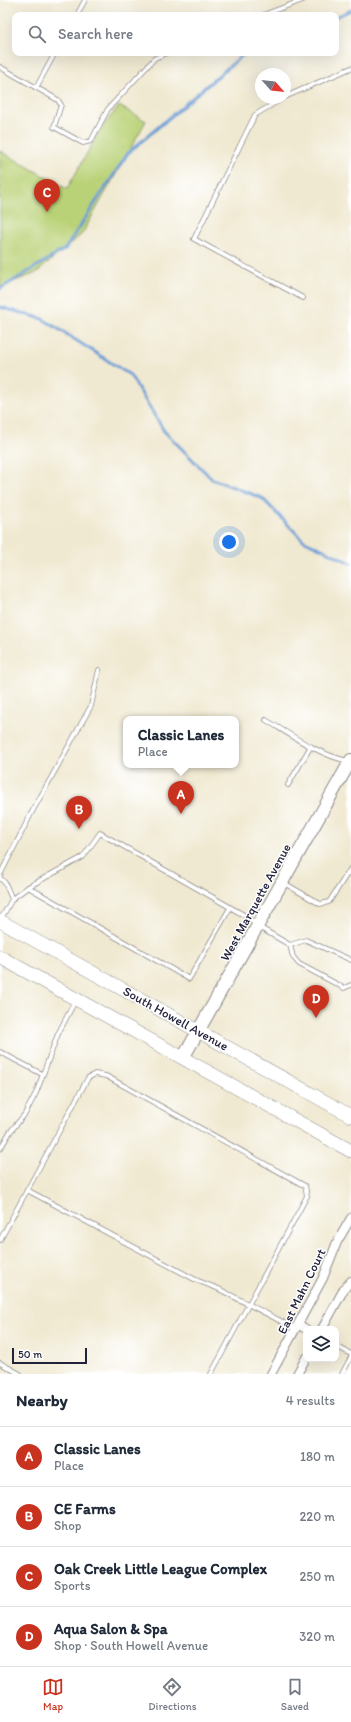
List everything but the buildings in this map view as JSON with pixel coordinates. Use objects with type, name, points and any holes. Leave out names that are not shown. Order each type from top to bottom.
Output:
[{"type":"main road","name":"South Howell Avenue","points":[[0,921],[199,1030],[351,1116]]},
{"type":"main road","points":[[0,957],[351,1151]]},
{"type":"street","name":"West Marquette Avenue","points":[[183,1058],[351,761]]},
{"type":"street","name":"East Mahn Court","points":[[271,1374],[300,1328],[323,1278],[337,1242],[351,1218]]},
{"type":"street","points":[[324,1326],[344,1289],[351,1281]]},
{"type":"street","points":[[297,1374],[304,1362]]},
{"type":"lane","points":[[79,12],[85,0]]},
{"type":"lane","points":[[271,12],[303,0]]},
{"type":"lane","points":[[36,88],[53,56]]},
{"type":"lane","points":[[0,68],[58,100],[62,105],[54,126],[83,143],[91,141],[108,109],[155,58],[160,56]]},
{"type":"lane","points":[[291,94],[351,68]]},
{"type":"lane","points":[[273,104],[255,115],[194,239],[303,298]]},
{"type":"lane","points":[[12,899],[5,883],[0,877],[32,812],[91,706],[99,670]]},
{"type":"lane","points":[[266,720],[338,760],[351,761]]},
{"type":"lane","points":[[288,785],[311,746]]},
{"type":"lane","points":[[0,921],[12,899],[28,887],[83,857],[100,832],[249,918],[257,926],[290,945],[293,957],[298,964],[344,988],[351,985]]},
{"type":"lane","points":[[282,882],[320,904],[329,902],[351,868]]},
{"type":"lane","points":[[28,887],[189,979],[230,908]]},
{"type":"lane","points":[[290,945],[306,940],[351,960]]},
{"type":"lane","points":[[0,1149],[10,1132],[25,1114],[36,1092],[58,1034],[77,999]]},
{"type":"lane","points":[[0,1052],[42,1074]]},
{"type":"lane","points":[[0,1240],[88,1078],[95,1074],[106,1076],[305,1186],[308,1196],[211,1374]]},
{"type":"lane","points":[[27,1190],[196,1280],[219,1289],[249,1305],[300,1328]]},
{"type":"lane","points":[[339,1348],[351,1354]]},
{"type":"lane","points":[[342,1374],[351,1357]]},
{"type":"lane","points":[[0,1363],[20,1374]]},
{"type":"green space","points":[[119,106],[146,121],[82,234],[36,273],[0,287],[0,151],[67,189],[100,130]]},
{"type":"waterway","points":[[339,16],[351,10]]},
{"type":"waterway","points":[[0,289],[65,249],[128,153],[241,56]]},
{"type":"waterway","points":[[0,307],[43,319],[130,375],[164,431],[212,479],[262,498],[303,540],[351,563]]},
{"type":"place","name":"Oak Creek Little League Complex","points":[[47,212]]},
{"type":"place","name":"Classic Lanes","points":[[181,814]]},
{"type":"place","name":"CE Farms","points":[[79,829]]},
{"type":"place","name":"Aqua Salon & Spa","points":[[316,1018]]}]
